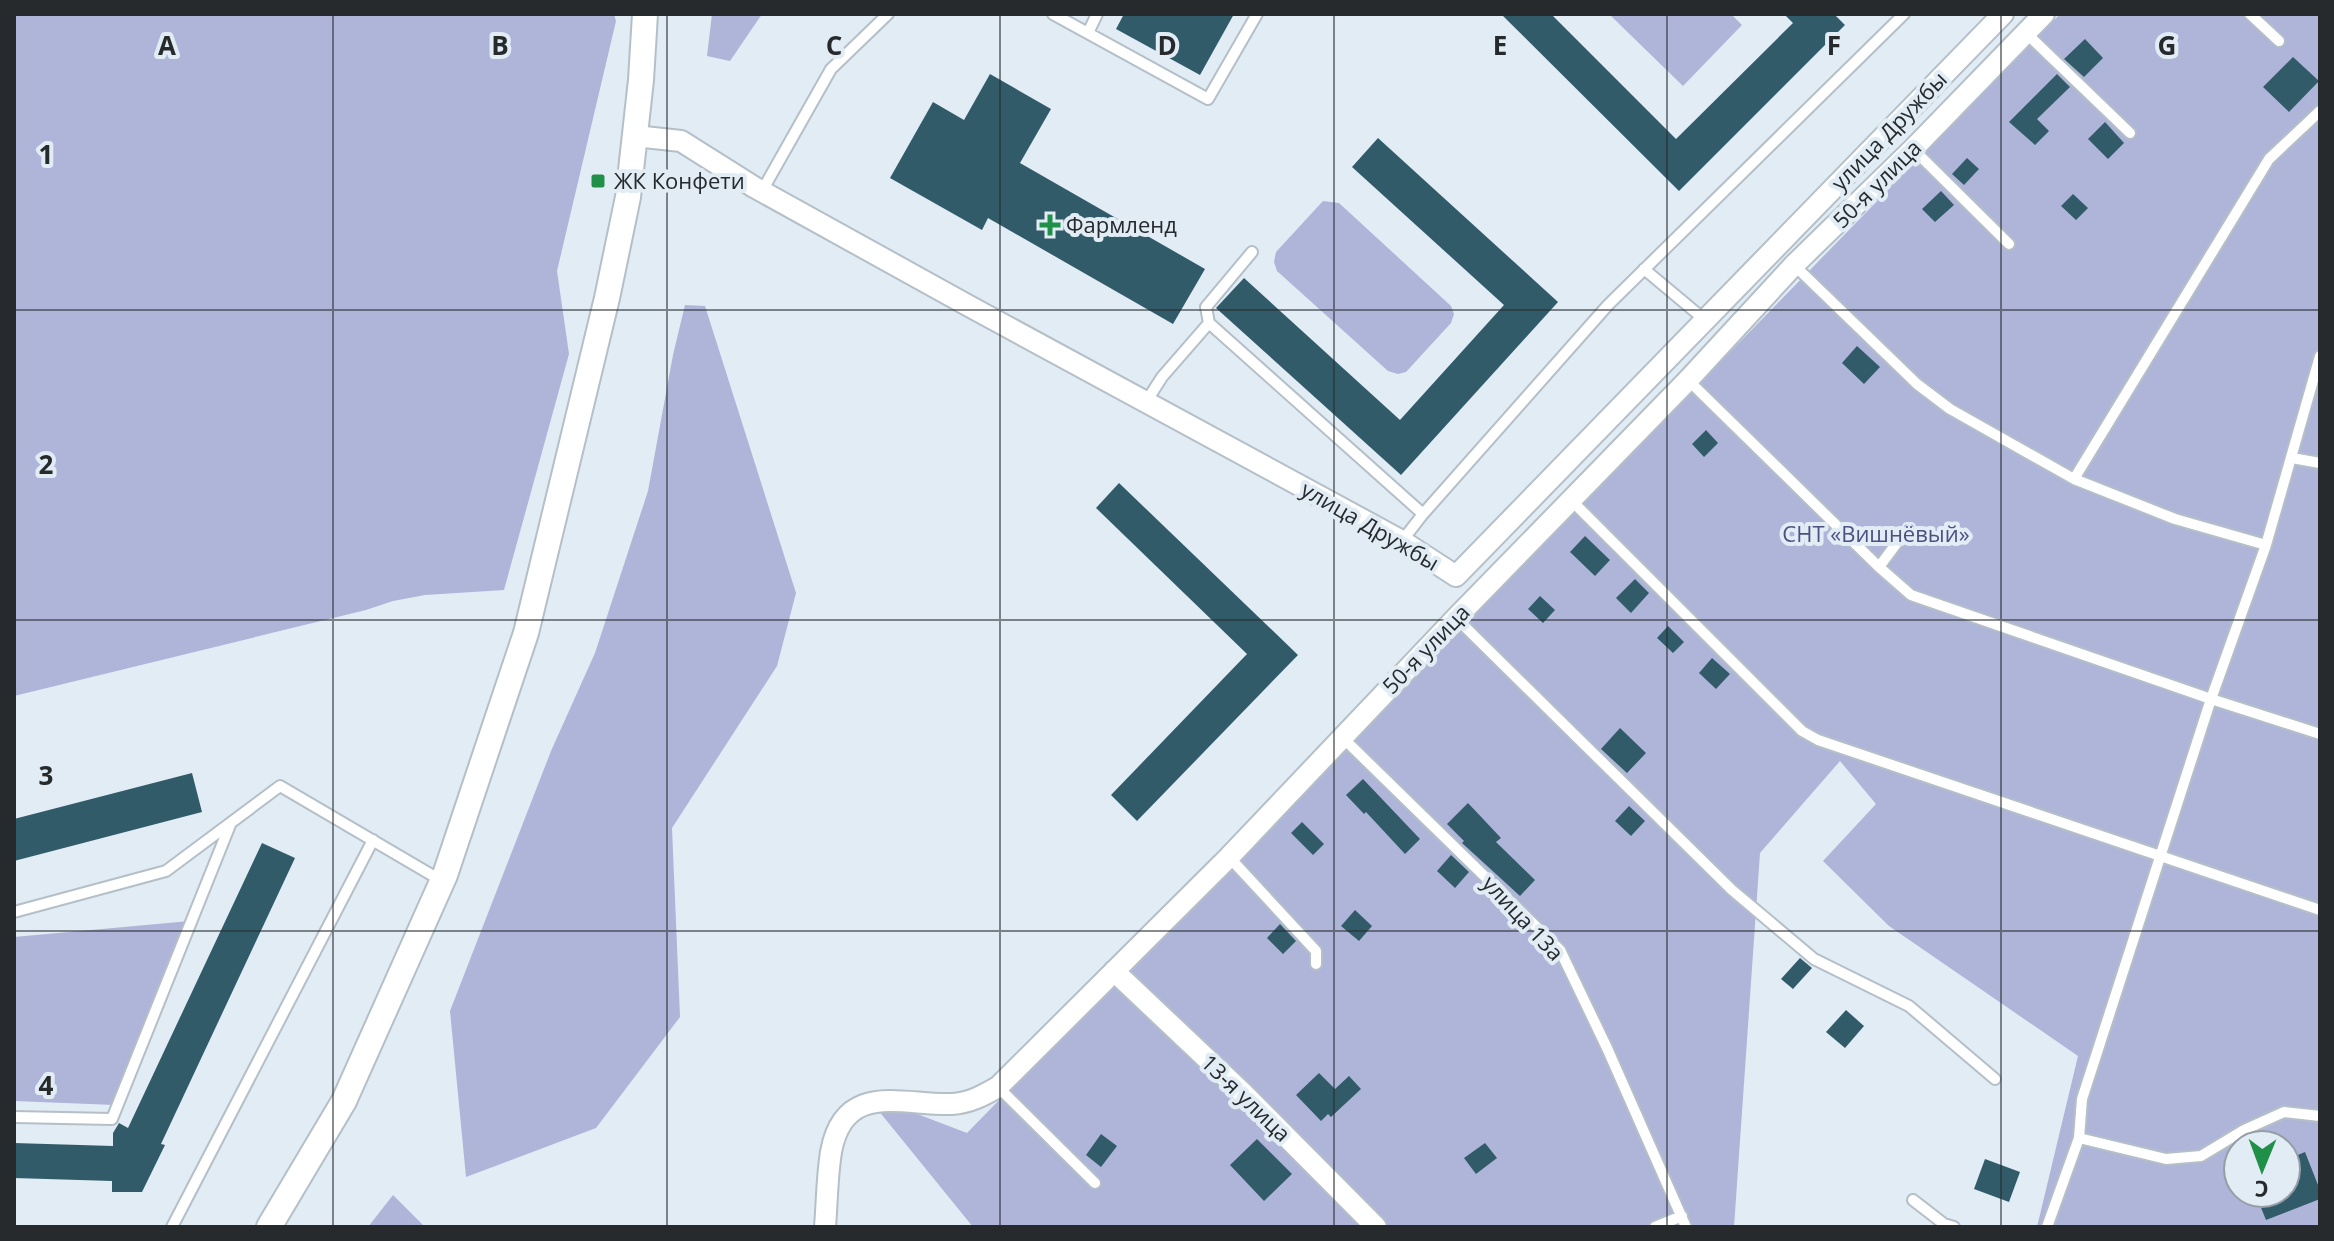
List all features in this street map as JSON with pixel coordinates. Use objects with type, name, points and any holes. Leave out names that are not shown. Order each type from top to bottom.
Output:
[{"type":"street","points":[[269,1227],[344,1101],[442,881],[526,633],[607,298],[628,197],[645,14]]},
{"type":"street","name":"50-я улица","points":[[825,1227],[831,1150],[842,1122],[854,1111],[879,1100],[953,1104],[978,1099],[998,1087],[1229,857],[1688,380],[1794,265],[1913,149],[2044,14]]},
{"type":"street","name":"улица Дружбы","points":[[635,136],[681,141],[762,191],[1402,541],[1456,576],[1992,18]]},
{"type":"street","name":"13-я улица","points":[[1114,971],[1243,1093],[1376,1227]]},
{"type":"lane","points":[[762,191],[831,69],[888,14]]},
{"type":"lane","points":[[1053,14],[1208,99],[1257,14]]},
{"type":"lane","points":[[1088,33],[1097,14]]},
{"type":"lane","points":[[1402,541],[1608,305],[1904,14]]},
{"type":"lane","points":[[2250,14],[2279,41]]},
{"type":"lane","points":[[2026,33],[2130,133]]},
{"type":"lane","points":[[2074,479],[2269,159],[2320,111]]},
{"type":"lane","points":[[1913,149],[2009,244]]},
{"type":"lane","points":[[1252,252],[1206,307],[1209,323],[1423,514]]},
{"type":"lane","points":[[1794,265],[1917,384],[1950,409],[2074,479],[2175,519],[2266,545]]},
{"type":"lane","points":[[1644,269],[1705,320]]},
{"type":"lane","points":[[1146,402],[1162,377],[1209,323]]},
{"type":"lane","points":[[2047,1227],[2079,1138],[2082,1099],[2211,699],[2266,545],[2320,356]]},
{"type":"lane","points":[[1688,380],[1911,595],[2320,734]]},
{"type":"lane","points":[[2292,458],[2320,463]]},
{"type":"lane","points":[[1571,500],[1802,731],[1818,740],[2320,910]]},
{"type":"lane","points":[[1879,567],[1899,540]]},
{"type":"lane","points":[[1456,618],[1732,890],[1814,959],[1909,1006],[1995,1079]]},
{"type":"lane","name":"улица 13а","points":[[1342,737],[1560,950],[1684,1222]]},
{"type":"lane","points":[[14,912],[166,871],[280,786],[442,881]]},
{"type":"lane","points":[[14,1117],[112,1119],[231,823]]},
{"type":"lane","points":[[172,1227],[373,840]]},
{"type":"lane","points":[[1229,857],[1316,951],[1316,964]]},
{"type":"lane","points":[[998,1087],[1095,1183]]},
{"type":"lane","points":[[2079,1138],[2166,1159],[2201,1156],[2244,1130],[2284,1112],[2320,1116]]},
{"type":"lane","points":[[1913,1200],[1944,1224],[1954,1227]]},
{"type":"lane","points":[[1655,1227],[1684,1222]]},
{"type":"green space","points":[[14,14],[614,14],[616,21],[557,271],[569,354],[504,590],[425,595],[393,601],[14,696]]},
{"type":"green space","points":[[712,14],[762,14],[730,61],[707,56]]},
{"type":"green space","points":[[1609,14],[1731,14],[1742,25],[1683,86]]},
{"type":"green space","name":"СНТ «Вишнёвый»","points":[[2060,14],[2320,14],[2320,1227],[2037,1227],[2078,1056],[1889,926],[1823,861],[1876,804],[1840,761],[1760,853],[1734,1227],[973,1227],[878,1110],[912,1112],[967,1133]]},
{"type":"green space","points":[[1323,201],[1339,203],[1451,306],[1454,314],[1451,323],[1406,372],[1398,374],[1388,371],[1277,271],[1274,262],[1276,252]]},
{"type":"green space","points":[[685,305],[705,306],[796,593],[777,666],[672,828],[680,1017],[596,1128],[466,1177],[450,1011],[551,751],[595,653],[648,491]]},
{"type":"green space","points":[[190,921],[115,1105],[14,1101],[14,937]]},
{"type":"green space","points":[[393,1195],[425,1227],[368,1227]]},
{"type":"building","points":[[1124,14],[1234,14],[1200,75],[1116,29]]},
{"type":"building","points":[[1501,14],[1551,14],[1676,139],[1793,23],[1784,14],[1834,14],[1845,25],[1679,191]]},
{"type":"building","points":[[2085,39],[2103,58],[2084,77],[2064,59]]},
{"type":"building","points":[[2293,57],[2319,81],[2289,112],[2263,87]]},
{"type":"building","points":[[990,74],[1051,109],[1020,163],[1205,269],[1173,324],[988,218],[982,230],[890,178],[933,102],[964,120]]},
{"type":"building","points":[[2057,74],[2070,87],[2037,119],[2049,131],[2035,145],[2009,122]]},
{"type":"building","points":[[2105,122],[2124,143],[2108,159],[2088,139]]},
{"type":"building","points":[[1378,138],[1558,302],[1401,475],[1216,308],[1244,278],[1400,420],[1504,305],[1352,167]]},
{"type":"building","points":[[1967,158],[1979,169],[1964,185],[1952,174]]},
{"type":"building","points":[[1941,191],[1954,205],[1935,222],[1922,209]]},
{"type":"building","points":[[2073,194],[2088,208],[2076,220],[2061,206]]},
{"type":"building","points":[[1857,346],[1880,367],[1864,384],[1842,363]]},
{"type":"building","points":[[1706,430],[1718,443],[1704,457],[1692,444]]},
{"type":"building","points":[[1119,483],[1298,655],[1137,821],[1111,795],[1247,654],[1096,508]]},
{"type":"building","points":[[1585,536],[1610,560],[1595,576],[1570,552]]},
{"type":"building","points":[[1635,579],[1649,593],[1631,613],[1616,598]]},
{"type":"building","points":[[1540,596],[1555,610],[1543,623],[1528,609]]},
{"type":"building","points":[[1668,626],[1684,642],[1673,653],[1657,638]]},
{"type":"building","points":[[1712,658],[1730,674],[1716,689],[1699,673]]},
{"type":"building","points":[[1620,728],[1646,753],[1627,773],[1601,749]]},
{"type":"building","points":[[192,773],[202,812],[14,861],[14,819]]},
{"type":"building","points":[[1363,779],[1420,839],[1405,854],[1346,795]]},
{"type":"building","points":[[1468,803],[1501,838],[1496,842],[1535,880],[1520,896],[1462,843],[1464,841],[1447,824]]},
{"type":"building","points":[[1629,806],[1645,821],[1631,836],[1615,821]]},
{"type":"building","points":[[1302,822],[1324,844],[1313,855],[1291,833]]},
{"type":"building","points":[[262,843],[295,858],[161,1144],[165,1145],[142,1192],[112,1192],[112,1181],[14,1178],[14,1143],[113,1146],[113,1133],[119,1123],[128,1128]]},
{"type":"building","points":[[1451,855],[1469,872],[1455,888],[1437,871]]},
{"type":"building","points":[[1355,910],[1372,926],[1359,941],[1341,926]]},
{"type":"building","points":[[1280,924],[1296,941],[1283,954],[1267,938]]},
{"type":"building","points":[[1800,958],[1812,968],[1793,989],[1781,979]]},
{"type":"building","points":[[1846,1010],[1864,1026],[1845,1048],[1826,1032]]},
{"type":"building","points":[[1319,1073],[1335,1089],[1349,1076],[1361,1089],[1331,1117],[1328,1114],[1321,1121],[1296,1095]]},
{"type":"building","points":[[1101,1134],[1117,1146],[1101,1167],[1086,1155]]},
{"type":"building","points":[[1257,1139],[1292,1174],[1264,1201],[1230,1165]]},
{"type":"building","points":[[1485,1143],[1497,1158],[1476,1174],[1464,1158]]},
{"type":"building","points":[[2305,1152],[2320,1190],[2320,1199],[2302,1206],[2302,1153]]},
{"type":"building","points":[[1985,1159],[2020,1172],[2009,1202],[1974,1189]]},
{"type":"building","points":[[2262,1209],[2294,1209],[2266,1220]]},
{"type":"place","name":"ЖК Конфети","points":[[598,181]]},
{"type":"place","name":"Фармленд","points":[[1050,225]]}]
